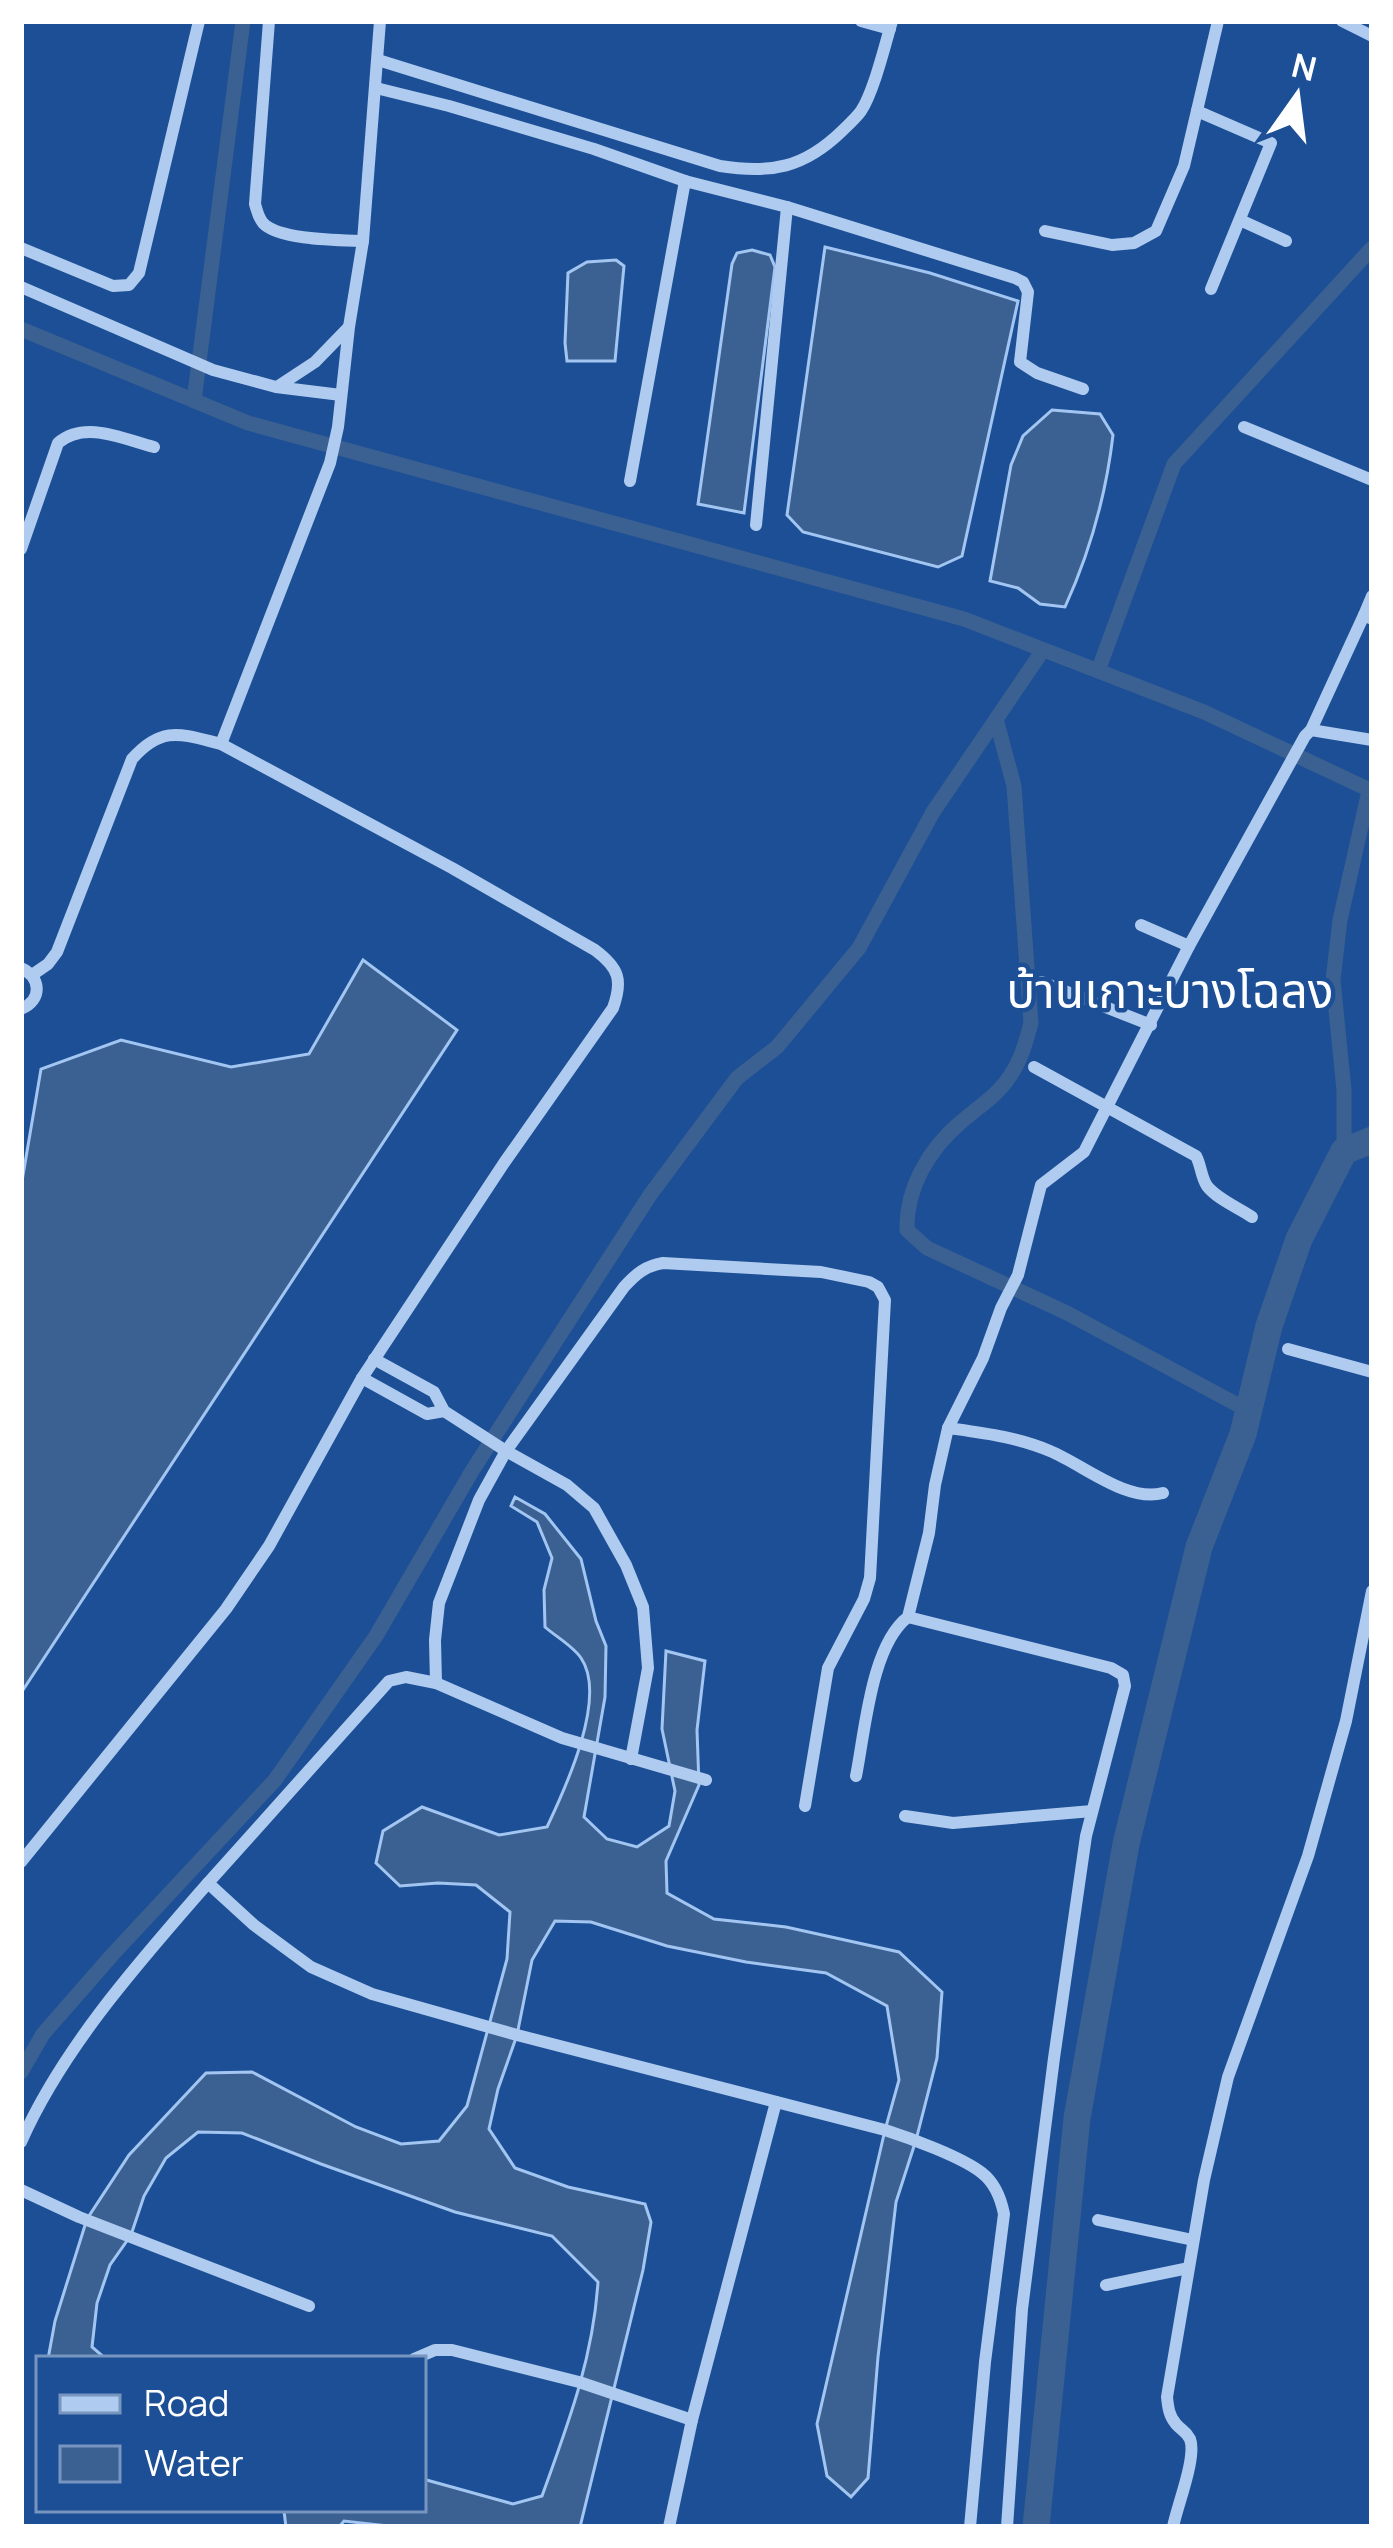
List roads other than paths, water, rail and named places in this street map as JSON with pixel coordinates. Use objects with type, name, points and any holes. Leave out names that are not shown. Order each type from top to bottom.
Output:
[{"type":"street","points":[[21,248],[113,286],[134,280],[199,21]]},
{"type":"street","points":[[269,21],[255,204],[260,218],[271,229],[363,242]]},
{"type":"street","points":[[221,744],[330,463],[338,427],[363,242],[380,21]]},
{"type":"street","points":[[378,60],[720,166],[760,170],[809,158],[859,114],[891,25],[861,21]]},
{"type":"street","points":[[1045,231],[1112,245],[1134,243],[1156,231],[1184,166],[1218,21]]},
{"type":"street","points":[[1342,21],[1372,36]]},
{"type":"street","points":[[376,88],[594,149],[685,182],[787,207],[1023,282],[1028,292],[1020,362],[1036,373],[1083,389]]},
{"type":"street","points":[[1197,111],[1271,143],[1210,289]]},
{"type":"street","points":[[630,481],[685,182]]},
{"type":"street","points":[[756,525],[787,207]]},
{"type":"street","points":[[1240,220],[1286,241]]},
{"type":"street","points":[[21,286],[213,370],[277,387],[341,394]]},
{"type":"street","points":[[277,387],[315,362],[349,327]]},
{"type":"street","points":[[1244,427],[1372,480]]},
{"type":"street","points":[[21,549],[62,438],[98,432],[154,447]]},
{"type":"street","points":[[856,1776],[884,1652],[897,1625],[908,1618],[948,1428],[1018,1275],[1041,1185],[1084,1152],[1189,946],[1308,733],[1368,617],[1372,596]]},
{"type":"street","points":[[1308,733],[1372,740]]},
{"type":"street","points":[[21,1009],[37,995],[38,988],[27,971],[48,964],[57,952],[132,759],[143,746],[165,734],[221,744],[452,868],[595,950],[620,981],[613,1008],[374,1358],[268,1546],[226,1609],[21,1862]]},
{"type":"street","points":[[1141,925],[1189,946]]},
{"type":"street","points":[[1042,982],[1151,1025]]},
{"type":"street","points":[[1034,1067],[1196,1156],[1205,1184],[1252,1217]]},
{"type":"street","points":[[436,1684],[439,1603],[501,1448],[638,1272],[663,1263],[821,1272],[868,1282],[878,1287],[885,1300],[869,1578],[864,1599],[828,1668],[805,1806]]},
{"type":"street","points":[[1288,1349],[1372,1372]]},
{"type":"street","points":[[374,1358],[434,1393],[444,1411],[567,1485],[594,1508],[626,1564],[643,1607],[648,1668],[631,1759]]},
{"type":"street","points":[[362,1378],[428,1414],[444,1411]]},
{"type":"street","points":[[948,1428],[1008,1437],[1051,1451],[1142,1494],[1163,1492]]},
{"type":"street","points":[[1173,2527],[1191,2460],[1189,2435],[1174,2422],[1166,2396],[1193,2240],[1228,2077],[1308,1856],[1346,1720],[1372,1591]]},
{"type":"street","points":[[908,1618],[1111,1668],[1123,1675],[1125,1687],[1086,1836],[1054,2057],[1022,2309],[1006,2527]]},
{"type":"street","points":[[21,2142],[59,2070],[162,1936],[389,1681],[406,1677],[436,1684],[562,1738],[706,1780]]},
{"type":"street","points":[[905,1816],[952,1823],[1092,1811]]},
{"type":"street","points":[[208,1883],[310,1967],[371,1994],[885,2130],[983,2173],[1000,2196],[1004,2214],[970,2527]]},
{"type":"street","points":[[669,2527],[692,2420],[776,2102]]},
{"type":"street","points":[[21,2190],[309,2306]]},
{"type":"street","points":[[1098,2220],[1193,2240]]},
{"type":"street","points":[[1106,2285],[1188,2268]]},
{"type":"street","points":[[422,2356],[443,2348],[580,2381],[692,2420]]},
{"type":"water","points":[[825,247],[1018,301],[962,556],[938,567],[803,532],[787,515]]},
{"type":"water","points":[[752,250],[770,255],[775,267],[744,513],[698,504],[732,264],[737,253]]},
{"type":"water","points":[[616,260],[624,266],[615,361],[567,361],[568,273],[587,262]]},
{"type":"water","points":[[1052,410],[1100,414],[1113,435],[1096,523],[1065,607],[1040,604],[1018,588],[990,581],[1011,465],[1023,436]]},
{"type":"water","points":[[363,960],[457,1030],[21,1693],[21,1187],[41,1069],[121,1040],[231,1067],[309,1054]]},
{"type":"water","points":[[515,1497],[545,1514],[581,1559],[606,1646],[605,1697],[584,1817],[607,1839],[637,1847],[669,1826],[675,1791],[662,1729],[666,1651],[705,1661],[697,1730],[699,1785],[666,1861],[667,1893],[714,1919],[786,1927],[899,1952],[942,1992],[937,2058],[896,2202],[868,2478],[851,2497],[827,2476],[817,2424],[899,2080],[887,2006],[826,1973],[667,1946],[591,1922],[555,1921],[532,1960],[517,2035],[489,2129],[515,2168],[568,2187],[645,2204],[651,2222],[580,2527],[397,2527],[344,2521],[339,2527],[286,2527],[284,2512],[426,2512],[426,2480],[513,2504],[542,2496],[585,2365],[598,2282],[552,2236],[455,2212],[242,2133],[198,2132],[166,2158],[144,2196],[131,2235],[110,2265],[97,2303],[92,2347],[102,2356],[49,2356],[87,2219],[129,2155],[206,2073],[252,2072],[356,2127],[401,2144],[439,2141],[467,2106],[507,1959],[510,1912],[476,1885],[400,1886],[376,1863],[383,1831],[422,1807],[499,1835],[547,1827],[573,1767],[587,1719],[588,1675],[578,1654],[545,1627],[544,1590],[552,1558],[537,1522],[511,1506]]},
{"type":"waterway","points":[[194,401],[243,21]]},
{"type":"waterway","points":[[1098,671],[1174,464],[1372,248]]},
{"type":"waterway","points":[[21,329],[248,423],[964,619],[1204,712],[1372,791]]},
{"type":"waterway","points":[[21,2072],[43,2034],[275,1780],[376,1636],[472,1471],[650,1195],[737,1078],[777,1047],[859,948],[933,812],[1043,650]]},
{"type":"waterway","points":[[996,719],[1014,786],[1031,1023],[1005,1083],[949,1133],[930,1157],[915,1184],[907,1230],[927,1248],[1067,1313],[1249,1411]]},
{"type":"waterway","points":[[1344,1151],[1344,1090],[1333,980],[1340,920],[1369,791]]},
{"type":"waterway","points":[[1036,2527],[1077,2118],[1126,1844],[1199,1547],[1243,1434],[1269,1326],[1299,1239],[1344,1151],[1372,1140]]},
{"type":"district","name":"บ้านเกาะบางโฉลง","points":[[1170,991]]}]
